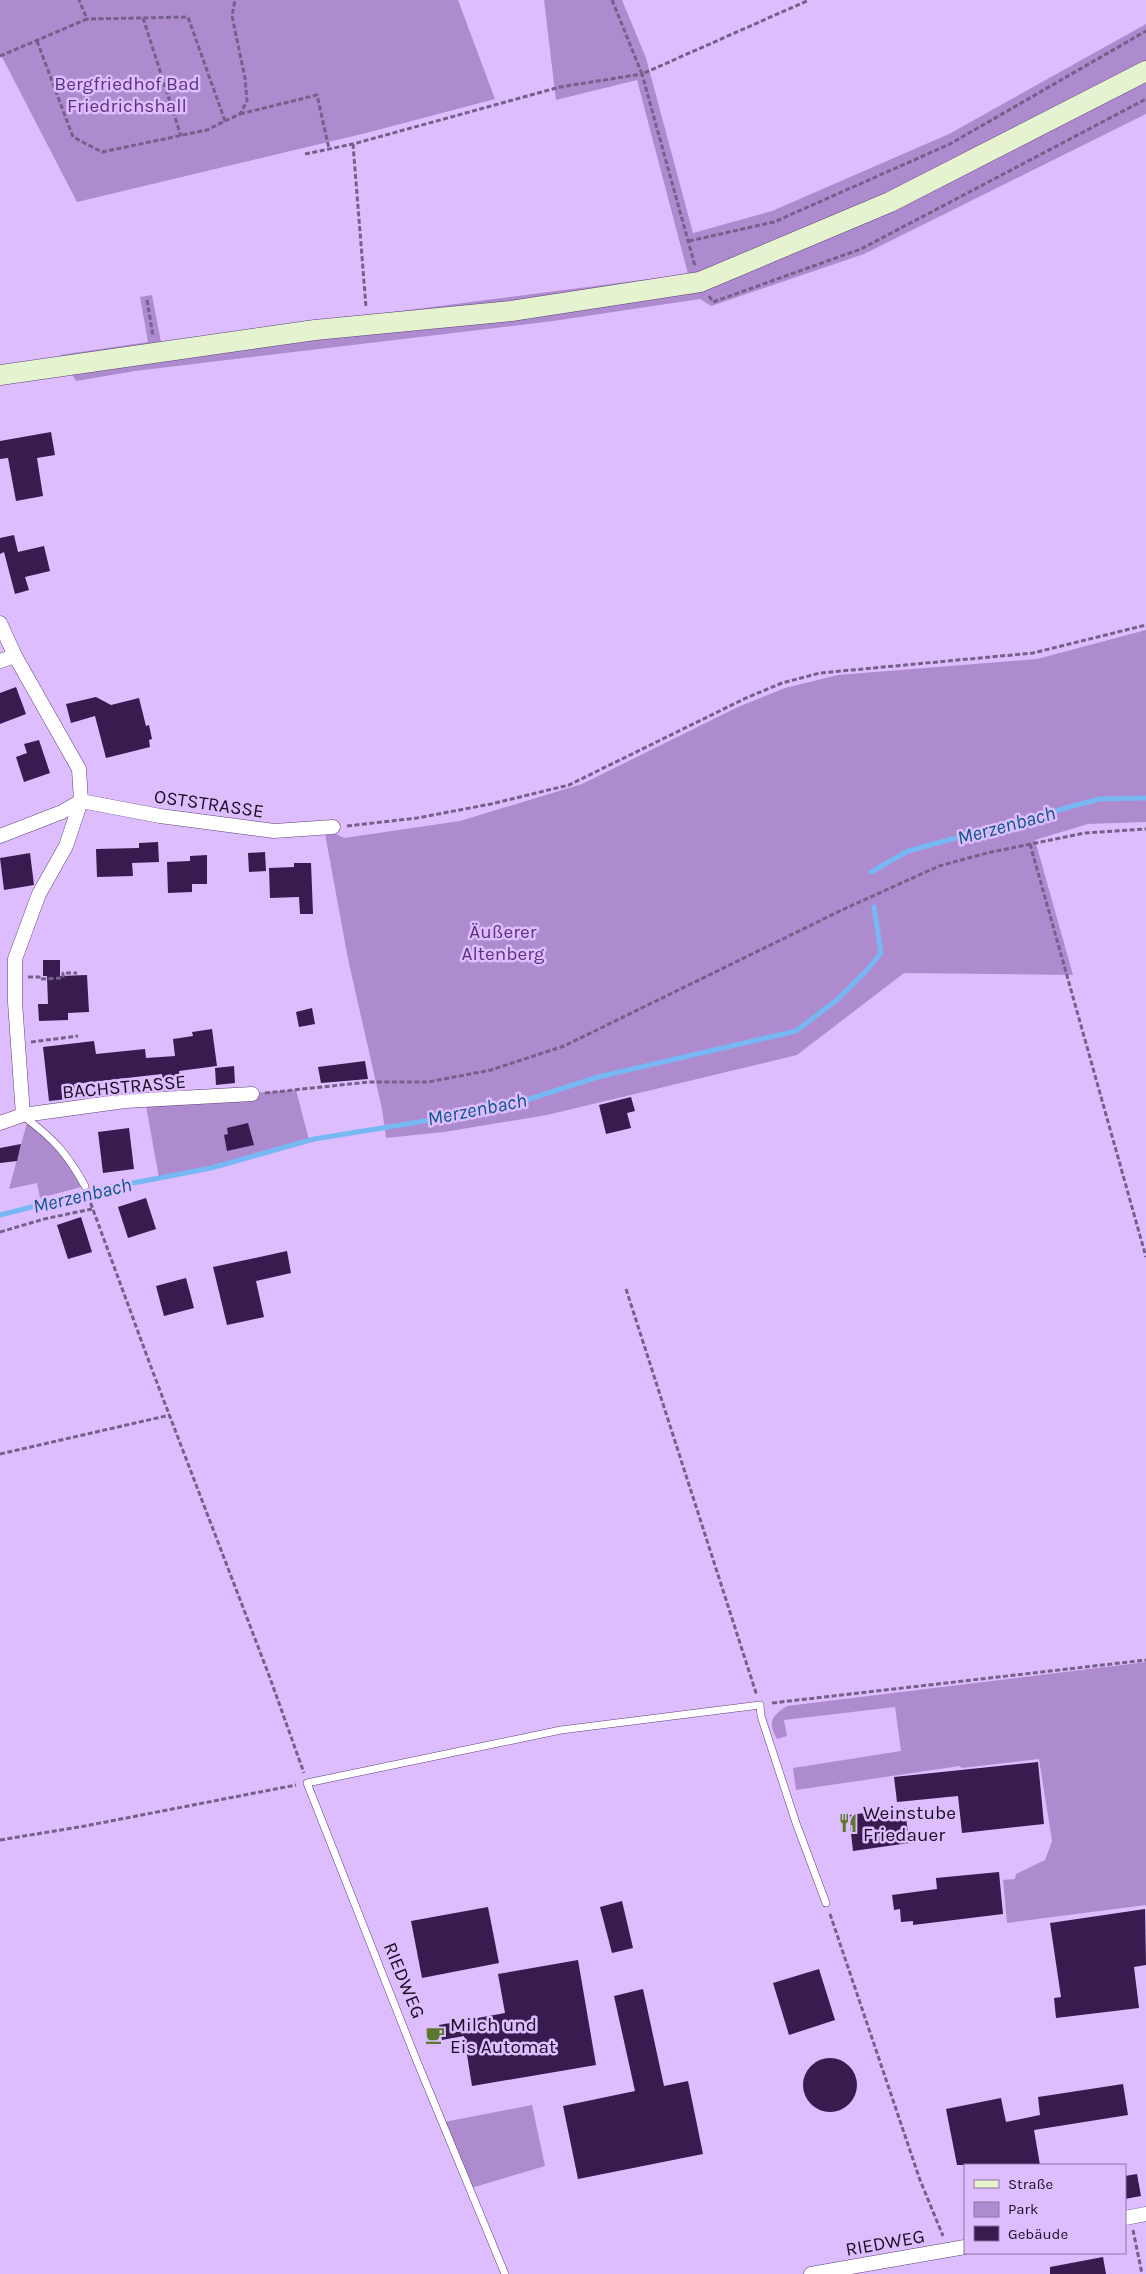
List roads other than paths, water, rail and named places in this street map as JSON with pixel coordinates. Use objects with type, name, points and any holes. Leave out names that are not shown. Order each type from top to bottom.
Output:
[{"type":"main road","points":[[5,374],[156,352],[368,325],[511,311],[700,282],[890,202],[1146,71]]},
{"type":"street","points":[[0,623],[15,656],[79,769],[81,801],[66,846],[40,894],[16,959],[15,978],[23,1115]]},
{"type":"street","points":[[0,661],[15,656]]},
{"type":"street","points":[[0,836],[62,812],[81,801]]},
{"type":"street","name":"OSTSTRASSE","points":[[81,801],[160,816],[274,831],[332,828]]},
{"type":"street","name":"BACHSTRASSE","points":[[0,1123],[23,1115],[125,1101],[252,1094]]},
{"type":"street","points":[[1127,2217],[1146,2214]]},
{"type":"street","name":"RIEDWEG","points":[[811,2274],[964,2247]]},
{"type":"lane","points":[[23,1115],[50,1136],[70,1160],[84,1186]]},
{"type":"lane","name":"RIEDWEG","points":[[505,2274],[405,2031],[307,1783],[561,1730],[760,1705],[761,1716],[796,1823],[826,1903]]},
{"type":"waterway","name":"Merzenbach","points":[[871,872],[908,851],[1099,799],[1146,798]]},
{"type":"waterway","name":"Merzenbach","points":[[0,1215],[102,1189],[211,1168],[314,1139],[419,1122],[517,1103],[598,1077],[796,1031],[838,999],[881,953],[874,907]]},
{"type":"place","name":"Weinstube Friedauer","points":[[848,1823]]},
{"type":"place","name":"Milch und Eis Automat","points":[[435,2035]]},
{"type":"park label","name":"Bergfriedhof Bad Friedrichshall","points":[[127,94]]},
{"type":"park label","name":"Äußerer Altenberg","points":[[503,942]]}]
